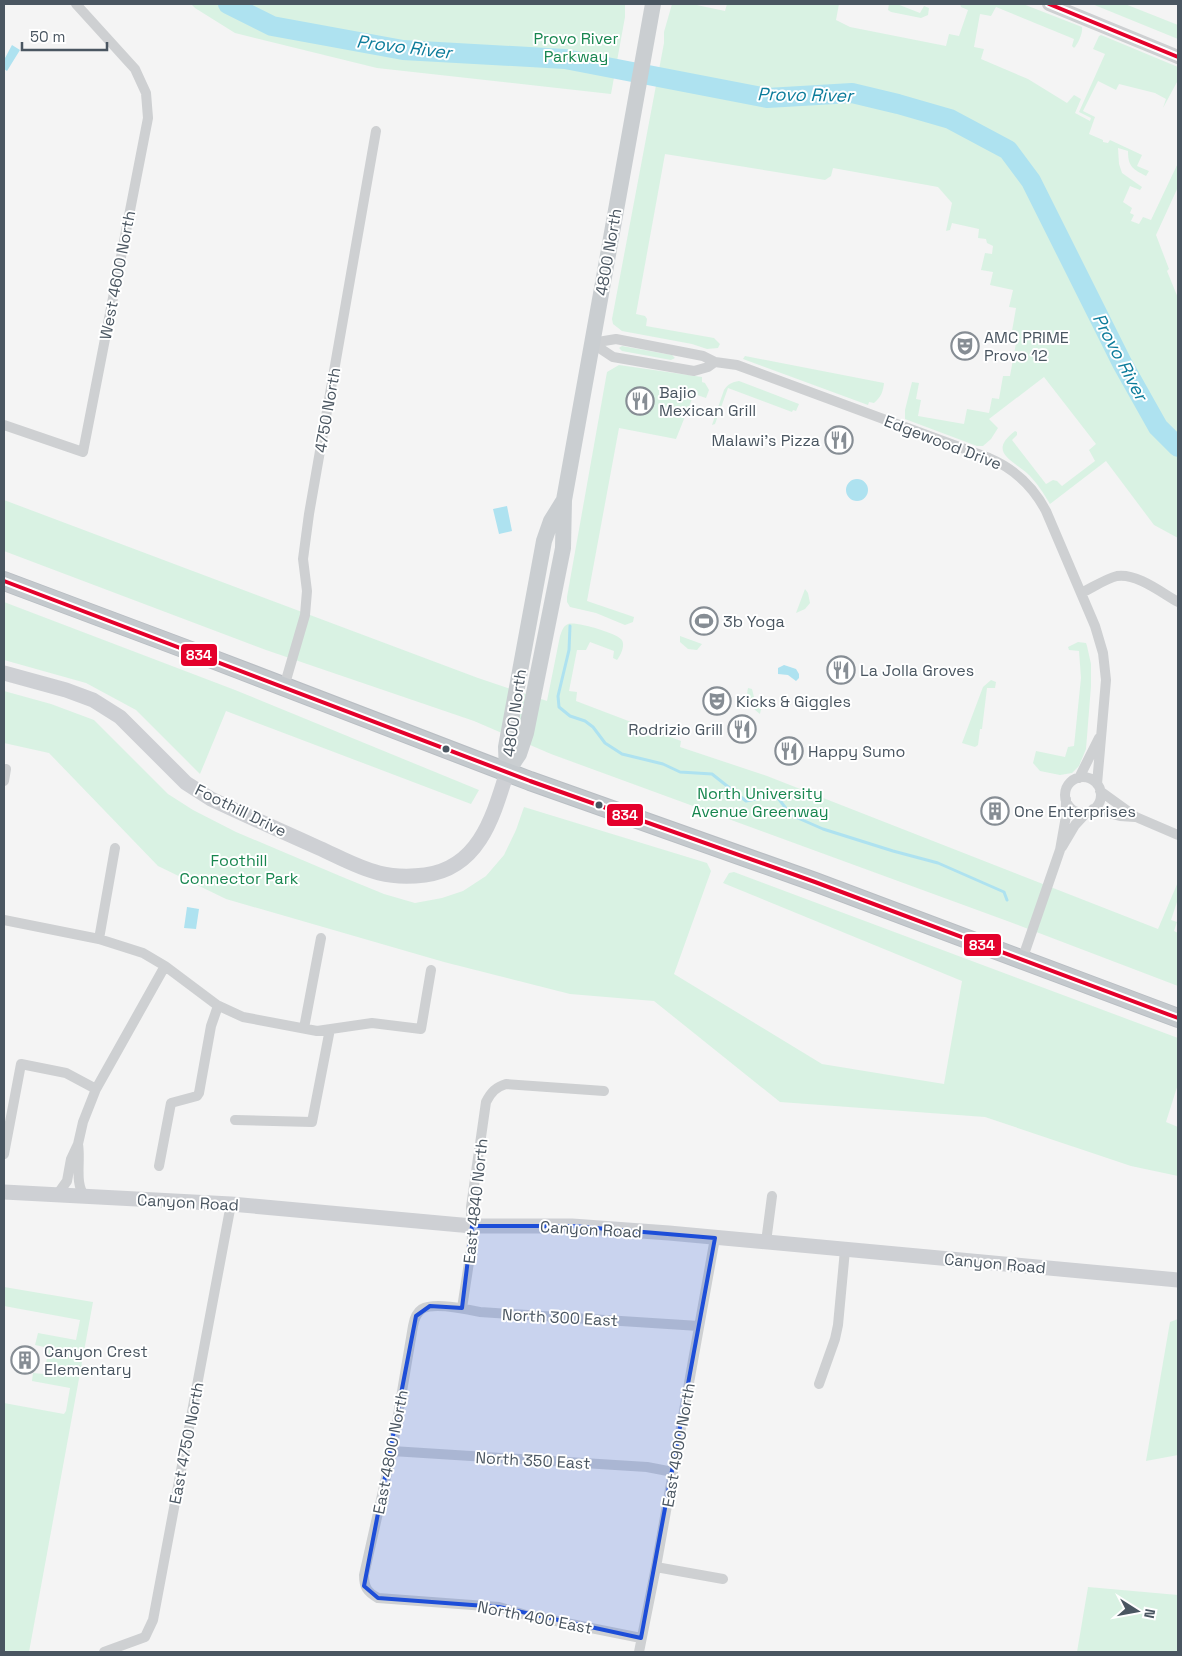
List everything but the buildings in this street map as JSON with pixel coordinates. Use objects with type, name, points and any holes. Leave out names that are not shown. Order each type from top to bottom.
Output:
[{"type":"highway","points":[[4,581],[507,772],[815,882],[1178,1018]]},
{"type":"main road","name":"4800 North","points":[[507,772],[519,754],[528,724],[563,548],[564,500],[653,4]]},
{"type":"main road","name":"Foothill Drive","points":[[4,673],[45,683],[94,700],[120,717],[186,783],[197,791],[366,869],[396,877],[436,874],[457,864],[467,856],[479,842],[488,827],[495,812],[507,772]]},
{"type":"main road","name":"Canyon Road","points":[[4,1192],[231,1204],[472,1226],[572,1226],[1178,1280]]},
{"type":"street","name":"West 4600 North","points":[[4,425],[83,452],[148,118],[147,98],[142,80],[135,69],[76,4]]},
{"type":"street","points":[[1049,4],[1178,57]]},
{"type":"street","name":"4750 North","points":[[284,687],[304,615],[306,592],[303,559],[308,514],[376,131]]},
{"type":"street","name":"Edgewood Drive","points":[[592,343],[616,340],[703,356],[715,362],[736,365],[1001,463],[1026,481],[1040,501],[1100,640],[1105,667],[1105,693],[1100,734],[1099,788]]},
{"type":"street","points":[[592,343],[613,357],[694,371],[708,367],[715,362]]},
{"type":"street","points":[[1081,594],[1119,576],[1140,580],[1178,602]]},
{"type":"street","name":"Edgewood Drive","points":[[1079,778],[1100,734]]},
{"type":"street","points":[[4,781],[6,769]]},
{"type":"street","points":[[1022,960],[1060,850],[1066,816],[1066,792],[1073,780],[1086,777],[1136,817],[1178,835]]},
{"type":"street","points":[[1060,850],[1075,825],[1098,804],[1100,798],[1099,788]]},
{"type":"street","points":[[1066,799],[1074,810],[1080,812],[1090,811],[1136,817]]},
{"type":"street","points":[[99,939],[115,848]]},
{"type":"street","points":[[4,920],[99,939],[143,953],[165,966],[218,1006],[243,1017],[317,1031],[372,1023],[421,1029],[431,970]]},
{"type":"street","points":[[304,1028],[321,938]]},
{"type":"street","points":[[57,1195],[67,1181],[71,1159],[78,1144],[83,1122],[96,1089],[165,966]]},
{"type":"street","points":[[159,1166],[171,1103],[197,1096],[199,1093],[211,1026],[218,1006]]},
{"type":"street","points":[[236,1120],[312,1122],[330,1029]]},
{"type":"street","points":[[4,1154],[21,1064],[66,1073],[96,1089]]},
{"type":"street","name":"East 4840 North","points":[[462,1308],[472,1243],[471,1207],[486,1102],[490,1094],[498,1086],[506,1084],[604,1091]]},
{"type":"street","points":[[78,1144],[80,1156],[79,1184],[85,1197]]},
{"type":"street","points":[[766,1242],[772,1196]]},
{"type":"street","name":"East 4750 North","points":[[104,1652],[145,1637],[153,1620],[231,1204]]},
{"type":"street","name":"East 4900 North","points":[[639,1652],[715,1238]]},
{"type":"street","points":[[819,1384],[837,1332],[845,1250]]},
{"type":"street","name":"North 300 East","points":[[421,1310],[430,1306],[462,1308],[480,1312],[699,1326]]},
{"type":"street","name":"East 4800 North","points":[[370,1594],[364,1586],[364,1575],[392,1451],[413,1326],[416,1316],[421,1310]]},
{"type":"street","name":"North 350 East","points":[[392,1451],[647,1467],[673,1472]]},
{"type":"street","points":[[656,1567],[723,1579]]},
{"type":"street","name":"North 400 East","points":[[370,1594],[378,1598],[499,1607],[526,1615],[641,1638]]},
{"type":"highlighted area","points":[[472,1226],[572,1226],[715,1238],[641,1638],[499,1607],[378,1598],[364,1586],[416,1316],[430,1306],[462,1308]]},
{"type":"green space","name":"Provo River Parkway","points":[[191,4],[625,4],[625,17],[611,94],[377,68],[235,33]]},
{"type":"green space","points":[[672,4],[692,4],[725,11],[727,4],[839,4],[836,20],[850,27],[946,46],[949,34],[959,36],[968,10],[961,7],[960,4],[1023,4],[1082,27],[1076,46],[1074,48],[1072,46],[1074,39],[996,7],[991,16],[980,14],[974,47],[984,49],[981,59],[1028,79],[1067,103],[1074,95],[1081,99],[1075,113],[1090,121],[1091,118],[1079,112],[1105,54],[1093,49],[1099,36],[1101,35],[1178,67],[1178,82],[1163,108],[1166,99],[1155,93],[1119,84],[1116,90],[1098,81],[1083,111],[1095,117],[1089,134],[1103,140],[1103,142],[1108,143],[1110,140],[1142,155],[1137,166],[1149,171],[1146,176],[1135,169],[1130,164],[1128,151],[1118,148],[1119,164],[1122,173],[1142,187],[1140,190],[1130,186],[1123,202],[1132,208],[1130,213],[1134,215],[1131,221],[1139,224],[1143,217],[1151,220],[1178,163],[1178,187],[1156,235],[1178,298],[1178,538],[1154,525],[1106,461],[1050,504],[1032,478],[1006,456],[1003,451],[1003,445],[1015,431],[1017,435],[1012,440],[1046,484],[1053,480],[1062,486],[1095,461],[1089,450],[1096,444],[1044,377],[989,419],[998,428],[991,439],[983,446],[977,446],[905,419],[905,410],[912,382],[919,383],[916,399],[921,400],[918,416],[964,424],[967,409],[989,413],[992,398],[999,399],[1003,376],[1010,376],[1018,332],[1012,331],[1016,308],[1009,307],[1013,290],[990,285],[993,272],[981,270],[985,253],[992,254],[993,246],[987,243],[986,239],[978,238],[979,229],[952,223],[950,230],[946,231],[952,203],[938,187],[833,168],[831,176],[825,180],[665,154],[636,314],[645,316],[647,319],[646,326],[714,338],[720,344],[718,348],[707,349],[692,344],[622,331],[613,324],[612,319],[664,43],[664,32]]},
{"type":"green space","points":[[889,4],[897,4],[920,13],[924,6],[929,8],[928,15],[921,18],[891,12],[888,10]]},
{"type":"green space","points":[[1092,4],[1125,4],[1178,25],[1178,39]]},
{"type":"green space","points":[[622,346],[672,355],[675,358],[671,360],[622,351],[619,348]]},
{"type":"green space","points":[[745,356],[884,383],[883,389],[876,401],[874,403],[869,402],[868,405],[743,359]]},
{"type":"green space","points":[[619,365],[702,377],[702,382],[705,383],[709,390],[706,398],[694,394],[676,439],[619,428],[587,601],[634,617],[633,622],[625,625],[596,613],[570,607],[567,602],[607,372]]},
{"type":"green space","points":[[739,381],[799,404],[796,411],[793,410],[792,412],[728,388],[715,424],[712,425],[724,390],[730,384]]},
{"type":"green space","name":"North University Avenue Greenway","points":[[4,500],[478,678],[547,701],[560,636],[565,626],[568,624],[579,624],[611,634],[621,639],[623,644],[617,660],[613,658],[614,651],[590,642],[586,650],[577,650],[569,691],[577,692],[576,701],[681,741],[680,747],[767,776],[1158,929],[1178,882],[1178,899],[1171,920],[1177,922],[1174,931],[1178,933],[1178,986],[1010,922],[551,754],[474,721],[266,650],[4,551]]},
{"type":"green space","points":[[805,589],[810,603],[805,609],[796,613]]},
{"type":"green space","points":[[4,602],[235,690],[479,790],[471,804],[226,711],[200,774],[136,710],[86,683],[4,660]]},
{"type":"green space","points":[[680,636],[702,644],[697,650],[688,649],[680,642]]},
{"type":"green space","points":[[1078,642],[1086,643],[1091,664],[1086,749],[1079,766],[1072,773],[1060,775],[1040,771],[1033,763],[1036,751],[1065,757],[1068,747],[1074,746],[1081,678],[1079,651],[1069,650],[1068,647]]},
{"type":"green space","points":[[991,680],[996,682],[995,688],[987,688],[978,745],[975,747],[962,743],[983,687]]},
{"type":"green space","points":[[748,688],[752,689],[755,701],[761,709],[760,714],[750,703],[747,696]]},
{"type":"green space","name":"Foothill Connector Park","points":[[4,691],[51,704],[94,720],[168,794],[193,810],[236,832],[340,876],[384,894],[415,903],[442,898],[463,891],[486,876],[504,855],[524,807],[707,863],[711,871],[674,974],[822,1064],[944,1084],[962,981],[723,883],[729,873],[734,872],[1178,1038],[1178,1084],[1166,1122],[1178,1127],[1178,1176],[1131,1166],[985,1117],[780,1102],[654,1001],[570,994],[444,962],[226,899],[158,866],[49,753],[4,743]]},
{"type":"green space","points":[[4,1287],[93,1302],[29,1652],[4,1652],[4,1403],[64,1414],[70,1388],[32,1381],[33,1373],[44,1374],[49,1348],[35,1345],[38,1333],[76,1340],[80,1320],[4,1306]]},
{"type":"green space","points":[[1178,1319],[1178,1455],[1146,1461],[1170,1322]]},
{"type":"green space","points":[[1088,1587],[1178,1595],[1178,1652],[1077,1652]]},
{"type":"water","points":[[12,45],[20,50],[7,71],[4,69],[4,60]]},
{"type":"water","points":[[853,479],[861,479],[868,486],[868,494],[861,501],[853,501],[846,494],[846,486]]},
{"type":"water","points":[[507,506],[512,531],[499,534],[493,509]]},
{"type":"water","points":[[784,665],[796,669],[799,678],[796,681],[788,675],[778,674],[778,668]]},
{"type":"water","points":[[187,907],[199,909],[196,929],[184,928]]},
{"type":"waterway","name":"Provo River","points":[[228,4],[272,26],[403,50],[565,59],[767,98],[852,93],[950,119],[1008,150],[1031,181],[1122,363],[1158,427],[1178,447]]},
{"type":"waterway","points":[[570,626],[569,650],[558,696],[559,707],[570,716],[585,721],[593,727],[605,743],[622,754],[663,764],[680,772],[712,774],[746,801],[765,797],[778,798],[791,815],[823,829],[938,863],[1004,892],[1007,900]]},
{"type":"transit line","name":"834","points":[[1049,4],[1178,57]]},
{"type":"transit line","name":"834","points":[[4,581],[530,781],[815,882],[1178,1018]]},
{"type":"place","name":"AMC PRIME Provo 12","points":[[965,346]]},
{"type":"place","name":"Bajio Mexican Grill","points":[[640,401]]},
{"type":"place","name":"Malawi's Pizza","points":[[839,440]]},
{"type":"place","name":"3b Yoga","points":[[704,621]]},
{"type":"place","name":"La Jolla Groves","points":[[841,670]]},
{"type":"place","name":"Kicks & Giggles","points":[[717,701]]},
{"type":"place","name":"Rodrizio Grill","points":[[742,729]]},
{"type":"place","name":"Happy Sumo","points":[[789,751]]},
{"type":"place","name":"One Enterprises","points":[[995,811]]},
{"type":"place","name":"Canyon Crest Elementary","points":[[25,1360]]}]
